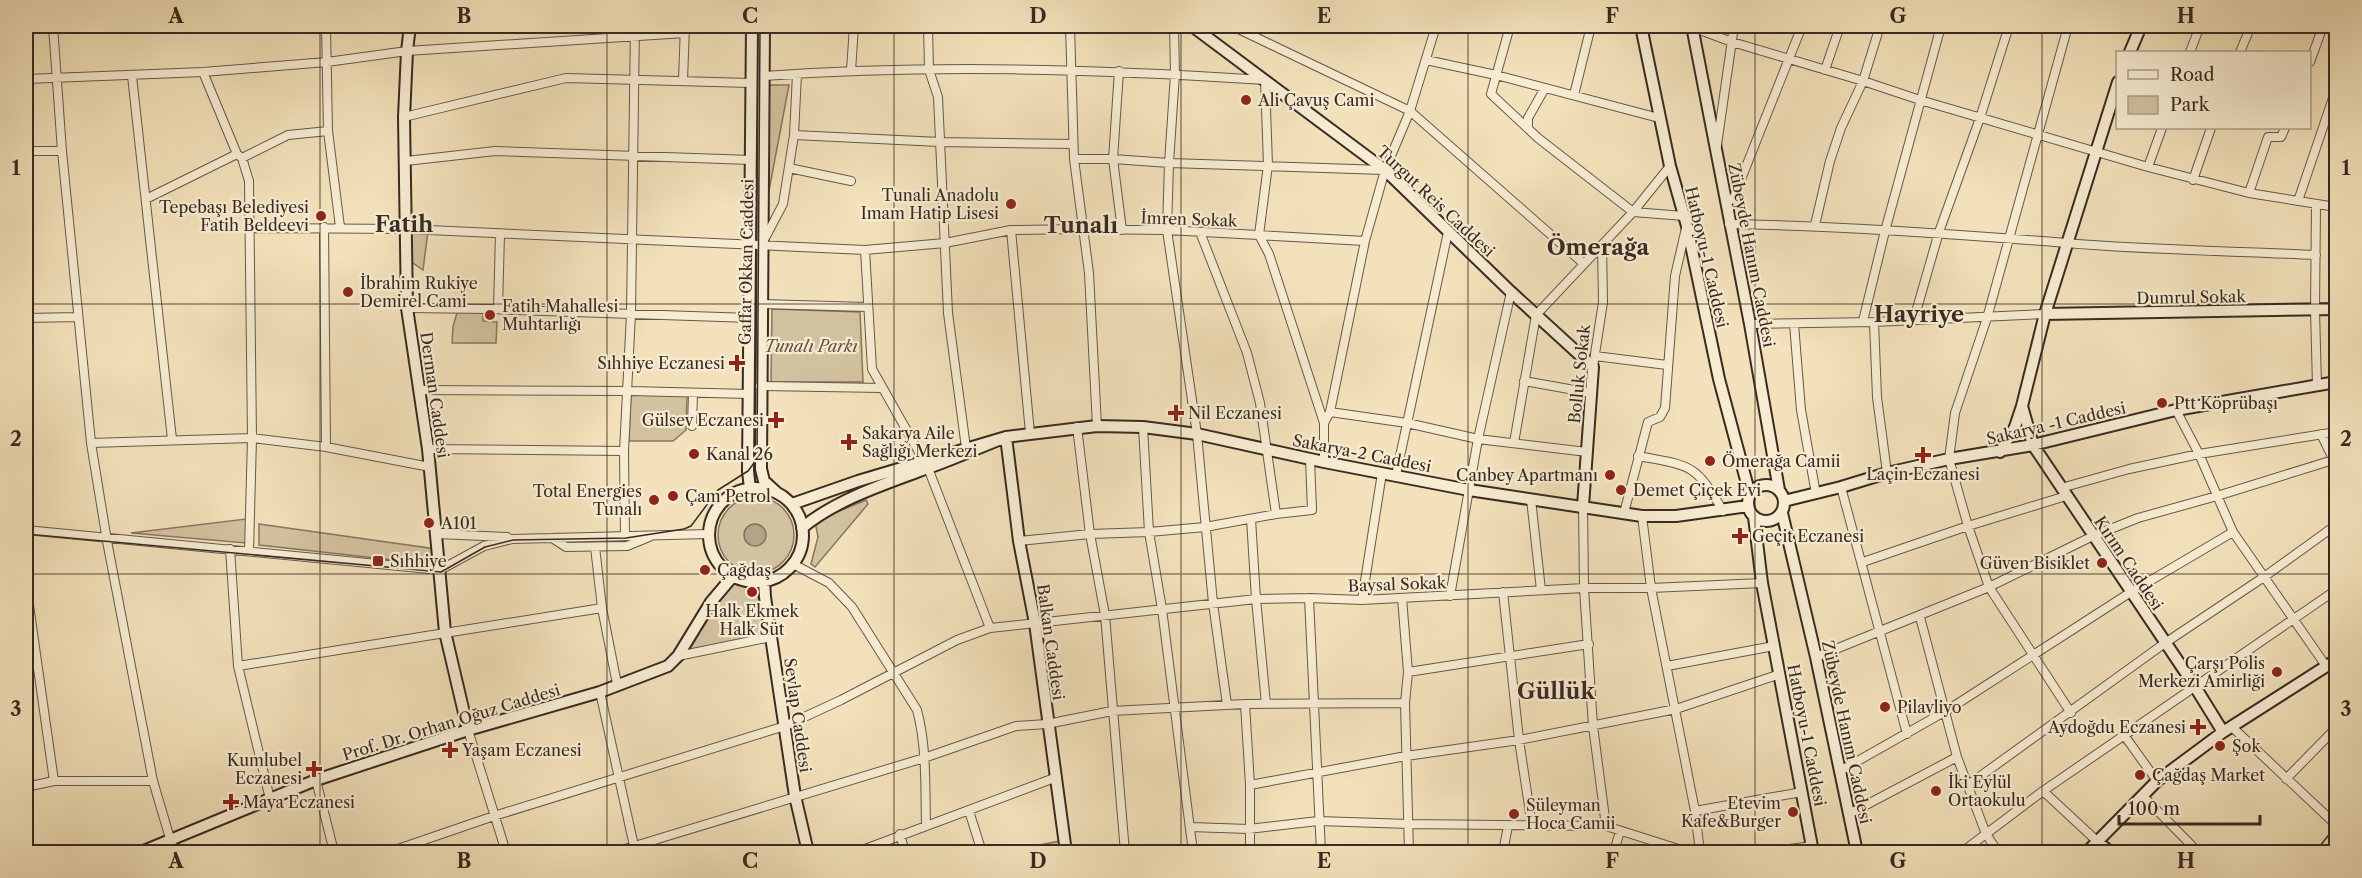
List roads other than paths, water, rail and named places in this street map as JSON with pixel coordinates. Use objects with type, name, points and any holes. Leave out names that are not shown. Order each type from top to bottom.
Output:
[{"type":"main road","name":"Derman Caddesi","points":[[410,26],[406,51],[404,117],[407,308],[428,449],[445,632],[468,730]]},
{"type":"main road","name":"Gaffar Okkan Caddesi","points":[[752,26],[751,160],[755,246],[761,304],[761,469],[764,482],[776,492]]},
{"type":"main road","name":"Gaffar Okkan Caddesi","points":[[750,489],[748,471],[750,318],[764,76],[764,26]]},
{"type":"main road","name":"Turgut Reis Caddesi","points":[[1192,26],[1385,170],[1536,315],[1594,362]]},
{"type":"main road","name":"Hatboyu-1 Caddesi","points":[[1641,26],[1659,118],[1749,501]]},
{"type":"main road","name":"Zübeyde Hanım Caddesi","points":[[1692,26],[1782,495]]},
{"type":"main road","points":[[2130,51],[2141,26]]},
{"type":"main road","name":"Kırım Caddesi","points":[[2000,452],[2015,426],[2022,406],[2045,314],[2116,88]]},
{"type":"main road","name":"Dumrul Sokak","points":[[2045,314],[2337,309]]},
{"type":"main road","name":"Bolluk Sokak","points":[[1583,506],[1594,362]]},
{"type":"main road","name":"Sakarya -1 Caddesi","points":[[1749,501],[1753,490],[1763,485],[1775,487],[1782,495],[1816,494],[1887,473],[1949,459],[2033,445],[2176,410],[2337,382]]},
{"type":"main road","name":"Kırım Caddesi","points":[[2022,406],[2033,445],[2165,643],[2227,730]]},
{"type":"main road","name":"Sakarya-2 Caddesi","points":[[926,465],[966,448],[1006,437],[1077,427],[1143,427],[1197,434],[1468,490],[1642,516],[1676,516],[1723,511],[1749,501]]},
{"type":"main road","name":"Sakarya-2 Caddesi","points":[[792,504],[926,465],[1006,437]]},
{"type":"main road","name":"Balkan Caddesi","points":[[1006,437],[1019,541],[1035,623],[1066,852]]},
{"type":"main road","points":[[802,528],[818,515],[926,465]]},
{"type":"main road","points":[[758,488],[776,492],[792,504],[799,515],[802,528],[799,553],[793,564],[775,578],[765,581],[748,581],[733,576],[715,558],[709,534],[712,519],[719,506],[730,496],[743,490],[758,488]]},
{"type":"main road","points":[[1749,501],[1754,517],[1766,521],[1772,520],[1782,513],[1782,495]]},
{"type":"main road","name":"Zübeyde Hanım Caddesi","points":[[1782,513],[1816,657],[1857,852]]},
{"type":"main road","name":"Hatboyu-1 Caddesi","points":[[1754,517],[1762,582],[1803,792],[1810,850]]},
{"type":"main road","name":"Prof. Dr. Orhan Oğuz Caddesi","points":[[141,852],[316,780],[468,730],[600,692],[668,666],[678,656],[711,602],[733,576]]},
{"type":"main road","name":"Seylap Caddesi","points":[[765,581],[795,796],[808,852]]},
{"type":"main road","points":[[2087,852],[2157,781],[2227,730],[2337,660]]},
{"type":"main road","points":[[2098,842],[2110,852]]},
{"type":"street","points":[[53,26],[62,151],[91,443],[153,781],[174,852]]},
{"type":"street","points":[[326,26],[328,130],[340,227]]},
{"type":"street","points":[[625,536],[624,451],[631,314],[634,26]]},
{"type":"street","points":[[851,71],[854,26]]},
{"type":"street","points":[[928,26],[929,70],[938,97],[948,313],[966,448]]},
{"type":"street","points":[[1070,26],[1073,144],[1089,273],[1096,426]]},
{"type":"street","points":[[1174,26],[1167,230],[1197,434],[1213,603],[1227,705]]},
{"type":"street","points":[[1232,26],[1410,111],[1583,263]]},
{"type":"street","points":[[1324,423],[1330,412],[1365,241],[1385,170],[1410,111],[1435,28],[1422,26]]},
{"type":"street","points":[[1510,26],[1491,94],[1538,138],[1633,212],[1685,221],[1676,276],[1665,408],[1660,417],[1648,422],[1624,513]]},
{"type":"street","points":[[1574,95],[1591,26]]},
{"type":"street","points":[[1692,26],[1732,42],[1789,60],[2095,153],[2249,193],[2337,207]]},
{"type":"street","points":[[1716,152],[1734,26]]},
{"type":"street","points":[[1802,26],[1728,218],[1884,231],[2010,237],[2066,243],[2146,245],[2316,255]]},
{"type":"street","points":[[1825,70],[1840,26]]},
{"type":"street","points":[[1815,225],[1830,161],[1841,128],[1863,81],[1880,26]]},
{"type":"street","points":[[1863,321],[1884,231],[1941,26]]},
{"type":"street","points":[[1914,319],[1939,232],[1980,118],[2009,26]]},
{"type":"street","points":[[2068,26],[1987,318],[1955,413],[1949,459],[1989,587],[2071,713]]},
{"type":"street","points":[[2190,51],[2200,26]]},
{"type":"street","points":[[2240,51],[2251,26]]},
{"type":"street","points":[[2311,59],[2323,26]]},
{"type":"street","points":[[26,79],[203,72],[327,62],[406,51],[634,37],[685,29],[683,80]]},
{"type":"street","points":[[1426,60],[1496,75],[1659,118]]},
{"type":"street","points":[[764,76],[851,71],[1072,70],[1265,80],[1268,165],[1259,236],[1269,254],[1324,423],[1324,462]]},
{"type":"street","points":[[1119,71],[1113,159],[1122,230]]},
{"type":"street","points":[[203,72],[249,181],[252,438],[249,551]]},
{"type":"street","points":[[755,246],[783,204],[794,135],[797,74]]},
{"type":"street","points":[[132,76],[172,439]]},
{"type":"street","points":[[404,117],[566,78],[751,83]]},
{"type":"street","points":[[1528,127],[1528,118],[1545,88]]},
{"type":"street","points":[[2298,201],[2337,89]]},
{"type":"street","points":[[2148,167],[2162,129]]},
{"type":"street","points":[[2193,180],[2211,129]]},
{"type":"street","points":[[2249,193],[2268,137],[2282,137],[2285,129]]},
{"type":"street","points":[[146,199],[288,135],[328,130]]},
{"type":"street","points":[[794,135],[940,142],[1073,144]]},
{"type":"street","points":[[26,151],[62,151]]},
{"type":"street","points":[[406,161],[495,151],[751,160]]},
{"type":"street","points":[[1074,159],[1385,170]]},
{"type":"street","points":[[1514,443],[1536,315],[1633,212],[1670,166]]},
{"type":"street","points":[[789,168],[851,182]]},
{"type":"street","points":[[2316,204],[2314,310],[2317,386]]},
{"type":"street","points":[[324,227],[326,447]]},
{"type":"street","name":"İmren Sokak","points":[[250,228],[407,229],[865,250],[945,243],[1011,230],[1167,230],[1365,241]]},
{"type":"street","points":[[1011,230],[1030,433]]},
{"type":"street","points":[[1200,232],[1246,353],[1260,403],[1276,514]]},
{"type":"street","points":[[1396,476],[1448,232]]},
{"type":"street","points":[[498,309],[500,234]]},
{"type":"street","name":"Bolluk Sokak","points":[[1594,362],[1603,302],[1602,245]]},
{"type":"street","points":[[865,250],[872,369],[926,465],[990,628]]},
{"type":"street","points":[[1450,596],[1478,439],[1511,292]]},
{"type":"street","points":[[761,304],[867,308]]},
{"type":"street","points":[[407,308],[750,318]]},
{"type":"street","points":[[1750,324],[1874,322],[2045,314]]},
{"type":"street","points":[[26,318],[78,317]]},
{"type":"street","points":[[1874,322],[1877,397],[1887,473]]},
{"type":"street","points":[[1794,324],[1801,410],[1816,494]]},
{"type":"street","points":[[1594,362],[1668,365]]},
{"type":"street","points":[[1524,381],[1591,393]]},
{"type":"street","points":[[760,386],[882,388]]},
{"type":"street","points":[[419,390],[749,394]]},
{"type":"street","points":[[692,426],[693,393]]},
{"type":"street","points":[[2176,410],[2199,454],[2233,532],[2326,666]]},
{"type":"street","points":[[1330,412],[1407,423],[1478,439],[1587,453]]},
{"type":"street","points":[[1077,427],[1090,534],[1105,615],[1125,852]]},
{"type":"street","points":[[1143,427],[1149,532],[1162,609],[1193,852]]},
{"type":"street","points":[[1863,562],[2129,469],[2199,454],[2337,432]]},
{"type":"street","points":[[1816,657],[1989,587],[2093,536],[2138,518],[2335,462],[2321,434]]},
{"type":"street","points":[[91,443],[252,438],[326,447],[430,467]]},
{"type":"street","points":[[428,449],[624,451]]},
{"type":"street","points":[[1638,456],[1690,467],[1705,480],[1723,511]]},
{"type":"street","points":[[1019,541],[1205,527],[1312,510],[1310,459]]},
{"type":"street","points":[[1362,600],[1382,473]]},
{"type":"street","points":[[1841,487],[1863,562],[1907,734]]},
{"type":"street","points":[[1531,499],[1541,590]]},
{"type":"street","points":[[1583,506],[1584,588],[1593,726],[1606,826]]},
{"type":"street","points":[[1642,516],[1651,588],[1695,811],[1700,852]]},
{"type":"street","points":[[1251,519],[1266,704]]},
{"type":"street","points":[[1968,785],[2071,713],[2165,643],[2337,525]]},
{"type":"street","points":[[26,530],[440,570],[484,546],[512,539]]},
{"type":"street","points":[[1840,771],[1946,711],[2131,592],[2233,532]]},
{"type":"street","points":[[437,534],[512,539],[709,534]]},
{"type":"street","points":[[552,538],[566,547],[595,547],[627,546],[650,536]]},
{"type":"street","points":[[595,547],[602,608],[617,684]]},
{"type":"street","points":[[230,549],[238,666],[270,799]]},
{"type":"street","points":[[793,564],[829,583],[852,608],[917,710],[924,758],[926,826]]},
{"type":"street","name":"Baysal Sokak","points":[[389,852],[494,816],[784,726],[841,700],[957,640],[990,628],[1256,599],[1362,600],[1584,588],[1651,588],[1762,582]]},
{"type":"street","points":[[26,584],[54,781]]},
{"type":"street","points":[[1962,852],[2043,791],[2194,685],[2337,590]]},
{"type":"street","points":[[1503,592],[1519,740],[1532,826]]},
{"type":"street","points":[[1309,598],[1321,852]]},
{"type":"street","points":[[1402,598],[1408,672],[1405,703],[1409,852]]},
{"type":"street","points":[[238,666],[602,608]]},
{"type":"street","points":[[1920,616],[1957,757],[1986,834],[1998,852]]},
{"type":"street","points":[[678,656],[771,637]]},
{"type":"street","points":[[1408,672],[1589,644]]},
{"type":"street","points":[[1667,666],[1774,646]]},
{"type":"street","points":[[1250,786],[1406,756],[1519,740],[1676,709],[1780,674]]},
{"type":"street","points":[[600,692],[634,846]]},
{"type":"street","points":[[615,852],[924,758],[1016,726],[1047,724],[1112,711],[1245,704],[1405,703]]},
{"type":"street","points":[[1245,704],[1250,786],[1250,852]]},
{"type":"street","points":[[2286,779],[2337,728]]},
{"type":"street","points":[[468,730],[506,852]]},
{"type":"street","points":[[2227,730],[2332,821]]},
{"type":"street","points":[[2124,735],[2157,781]]},
{"type":"street","points":[[1849,814],[1957,757]]},
{"type":"street","points":[[857,852],[1057,777]]},
{"type":"street","points":[[316,780],[334,852]]},
{"type":"street","points":[[26,787],[54,781],[153,781]]},
{"type":"street","points":[[2043,791],[2098,842]]},
{"type":"street","points":[[1695,811],[1803,792]]},
{"type":"street","points":[[2143,796],[2198,852]]},
{"type":"street","points":[[969,811],[982,852]]},
{"type":"street","points":[[1190,827],[1249,829],[1318,821],[1606,826],[1688,852]]},
{"type":"street","points":[[1503,852],[1508,826]]},
{"type":"street","points":[[1614,852],[1620,831]]},
{"type":"street","points":[[900,834],[905,852]]},
{"type":"street","points":[[1767,852],[1810,850]]},
{"type":"tram line","points":[[26,534],[441,572],[485,547],[513,540],[626,538],[691,526],[718,490],[748,471],[757,459],[760,26]]},
{"type":"tram line","points":[[2315,852],[2336,826]]},
{"type":"place","name":"Ali Çavuş Cami","points":[[1246,100]]},
{"type":"place","name":"Tunali Anadolu Imam Hatip Lisesi","points":[[1011,204]]},
{"type":"place","name":"Tepebaşı Belediyesi Fatih Beldeevi","points":[[321,216]]},
{"type":"place","name":"İbrahim Rukiye Demirel Cami","points":[[348,292]]},
{"type":"place","name":"Fatih Mahallesi Muhtarlığı","points":[[490,315]]},
{"type":"place","name":"Sıhhiye Eczanesi","points":[[737,363]]},
{"type":"place","name":"Ptt Köprübaşı","points":[[2162,403]]},
{"type":"place","name":"Nil Eczanesi","points":[[1176,413]]},
{"type":"place","name":"Gülsev Eczanesi","points":[[776,420]]},
{"type":"place","name":"Sakarya Aile Sağlığı Merkezi","points":[[849,442]]},
{"type":"place","name":"Kanal 26","points":[[694,454]]},
{"type":"place","name":"Laçin Eczanesi","points":[[1923,455]]},
{"type":"place","name":"Ömerağa Camii","points":[[1710,461]]},
{"type":"place","name":"Canbey Apartmanı","points":[[1610,475]]},
{"type":"place","name":"Demet Çiçek Evi","points":[[1621,490]]},
{"type":"place","name":"Çam Petrol","points":[[673,496]]},
{"type":"place","name":"Total Energies Tunalı","points":[[654,500]]},
{"type":"place","name":"A101","points":[[429,523]]},
{"type":"place","name":"Geçit Eczanesi","points":[[1740,536]]},
{"type":"place","name":"Sıhhiye","points":[[378,561]]},
{"type":"place","name":"Güven Bisiklet","points":[[2102,563]]},
{"type":"place","name":"Çağdaş","points":[[705,570]]},
{"type":"place","name":"Halk Ekmek Halk Süt","points":[[752,592]]},
{"type":"place","name":"Çarşı Polis Merkezi Amirliği","points":[[2277,672]]},
{"type":"place","name":"Pilavliyo","points":[[1885,707]]},
{"type":"place","name":"Aydoğdu Eczanesi","points":[[2198,727]]},
{"type":"place","name":"Şok","points":[[2220,746]]},
{"type":"place","name":"Yaşam Eczanesi","points":[[450,750]]},
{"type":"place","name":"Kumlubel Eczanesi","points":[[314,769]]},
{"type":"place","name":"Çağdaş Market","points":[[2140,775]]},
{"type":"place","name":"İki Eylül Ortaokulu","points":[[1936,791]]},
{"type":"place","name":"Maya Eczanesi","points":[[231,802]]},
{"type":"place","name":"Etevim Kafe&Burger","points":[[1793,812]]},
{"type":"place","name":"Süleyman Hoca Camii","points":[[1514,814]]},
{"type":"district","name":"Fatih","points":[[404,224]]},
{"type":"district","name":"Tunalı","points":[[1081,225]]},
{"type":"district","name":"Ömerağa","points":[[1598,247]]},
{"type":"district","name":"Hayriye","points":[[1919,314]]},
{"type":"district","name":"Güllük","points":[[1556,691]]},
{"type":"park label","name":"Tunalı Parkı","points":[[811,346]]}]
